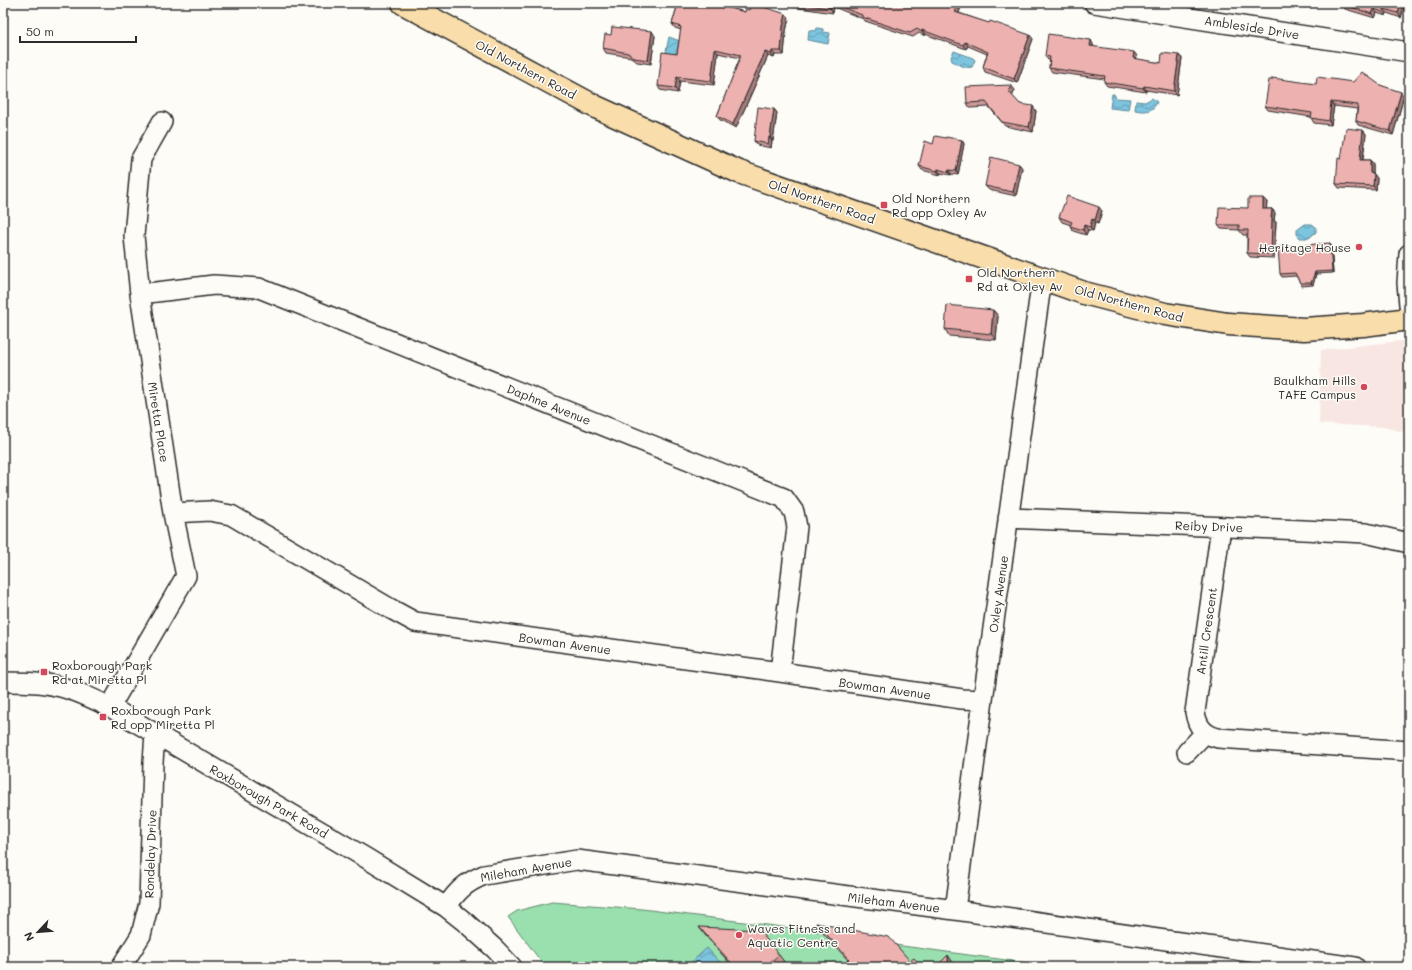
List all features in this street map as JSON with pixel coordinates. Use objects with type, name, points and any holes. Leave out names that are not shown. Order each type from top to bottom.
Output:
[{"type":"main road","name":"Old Northern Road","points":[[404,3],[596,107],[739,172],[1084,293],[1142,309],[1228,324],[1291,328],[1327,328],[1409,319]]},
{"type":"street","name":"Ambleside Drive","points":[[1094,3],[1157,7],[1409,52]]},
{"type":"street","name":"Miretta Place","points":[[110,707],[186,576],[173,513],[140,294],[134,236],[141,159],[162,122]]},
{"type":"street","points":[[1409,254],[1407,283],[1409,306]]},
{"type":"street","name":"Oxley Avenue","points":[[955,910],[982,700],[1042,278]]},
{"type":"street","name":"Daphne Avenue","points":[[140,294],[214,285],[259,288],[784,498],[794,512],[797,527],[780,672]]},
{"type":"street","name":"Bowman Avenue","points":[[173,513],[209,511],[231,515],[391,610],[415,622],[780,672],[962,699],[982,700]]},
{"type":"street","name":"Reiby Drive","points":[[1008,518],[1366,533],[1409,543]]},
{"type":"street","name":"Antill Crescent","points":[[1205,733],[1198,723],[1195,712],[1221,526]]},
{"type":"street","name":"Roxborough Park Road","points":[[3,682],[46,684],[62,687],[85,695],[110,707],[446,907],[480,935],[512,967]]},
{"type":"street","points":[[1187,752],[1205,733],[1218,738],[1409,751]]},
{"type":"street","name":"Rondelay Drive","points":[[120,967],[141,935],[149,903],[155,734]]},
{"type":"street","name":"Mileham Avenue","points":[[446,907],[459,889],[470,880],[484,874],[577,860],[955,910],[1355,967]]},
{"type":"shaded area","name":"Baulkham Hills TAFE Campus","points":[[1409,340],[1409,433],[1383,427],[1319,424],[1321,350]]},
{"type":"green space","name":"Waves Fitness and Aquatic Centre","points":[[552,902],[642,909],[822,932],[895,945],[1050,967],[545,967],[508,917],[517,911]]},
{"type":"water","points":[[817,28],[823,29],[823,32],[830,33],[828,44],[808,40],[809,30],[816,31]]},
{"type":"water","points":[[669,37],[680,41],[680,48],[676,50],[676,54],[668,54],[666,51]]},
{"type":"water","points":[[954,51],[973,58],[975,60],[972,67],[965,67],[952,61],[951,57]]},
{"type":"water","points":[[1112,94],[1114,94],[1116,98],[1130,99],[1128,110],[1110,108]]},
{"type":"water","points":[[1152,98],[1157,102],[1153,108],[1145,111],[1135,110],[1136,101],[1145,102]]},
{"type":"water","points":[[1305,224],[1312,224],[1316,227],[1316,232],[1309,238],[1300,238],[1297,234],[1297,230]]},
{"type":"water","points":[[707,948],[724,967],[686,967]]},
{"type":"building","points":[[676,3],[723,3],[722,6],[745,12],[746,9],[749,10],[751,3],[786,14],[783,26],[781,51],[772,51],[771,54],[765,52],[733,124],[717,116],[741,55],[715,49],[711,81],[677,77],[675,88],[658,86],[662,52],[677,54],[681,27],[672,24],[677,7]]},
{"type":"building","points":[[790,3],[831,3],[830,8]]},
{"type":"building","points":[[831,3],[958,3],[955,12],[989,23],[990,21],[1030,35],[1014,79],[983,67],[988,52],[965,42],[963,45],[917,29],[910,33],[862,17],[862,15]]},
{"type":"building","points":[[1342,3],[1401,3],[1398,13],[1384,9],[1383,12],[1374,9],[1372,14]]},
{"type":"building","points":[[612,27],[652,31],[648,60],[634,58],[628,53],[603,48],[605,34],[611,35]]},
{"type":"building","points":[[1048,34],[1091,40],[1090,46],[1134,52],[1133,58],[1161,63],[1162,53],[1179,55],[1174,91],[1104,82],[1105,76],[1049,68],[1050,57],[1045,56]]},
{"type":"building","points":[[1362,72],[1380,85],[1401,92],[1390,131],[1356,121],[1358,105],[1331,102],[1329,121],[1311,118],[1312,113],[1265,106],[1269,80],[1272,80],[1272,78],[1316,84],[1317,77],[1353,82]]},
{"type":"building","points":[[1011,85],[1009,92],[1020,104],[1033,106],[1029,127],[1002,122],[986,102],[967,103],[966,87]]},
{"type":"building","points":[[758,107],[774,109],[768,144],[754,141]]},
{"type":"building","points":[[1346,128],[1363,130],[1360,160],[1370,160],[1370,173],[1374,174],[1373,186],[1336,184],[1338,158],[1341,159]]},
{"type":"building","points":[[935,136],[962,140],[956,171],[949,170],[948,172],[938,169],[937,171],[919,166],[925,141],[933,144]]},
{"type":"building","points":[[991,157],[1019,164],[1013,192],[985,186]]},
{"type":"building","points":[[1067,196],[1099,207],[1095,220],[1092,219],[1090,227],[1084,225],[1083,230],[1070,226],[1072,222],[1059,217]]},
{"type":"building","points":[[1248,198],[1263,198],[1263,209],[1272,209],[1271,254],[1247,253],[1248,230],[1239,230],[1239,225],[1218,225],[1219,207],[1248,208]]},
{"type":"building","points":[[1330,243],[1332,271],[1315,272],[1311,283],[1300,283],[1295,273],[1280,274],[1278,247]]},
{"type":"building","points":[[947,305],[993,310],[991,334],[945,329]]},
{"type":"building","points":[[816,923],[889,937],[910,961],[914,958],[922,967],[841,967],[849,959]]},
{"type":"building","points":[[699,927],[759,930],[779,955],[764,967],[735,967]]},
{"type":"building","points":[[948,955],[948,965],[955,967],[936,967]]},
{"type":"place","name":"Old Northern Rd opp Oxley Av","points":[[884,205]]},
{"type":"place","name":"Heritage House","points":[[1359,247]]},
{"type":"place","name":"Old Northern Rd at Oxley Av","points":[[969,279]]},
{"type":"place","name":"Baulkham Hills TAFE Campus","points":[[1364,387]]},
{"type":"place","name":"Roxborough Park Rd at Miretta Pl","points":[[44,672]]},
{"type":"place","name":"Roxborough Park Rd opp Miretta Pl","points":[[103,717]]},
{"type":"place","name":"Waves Fitness and Aquatic Centre","points":[[739,935]]}]
